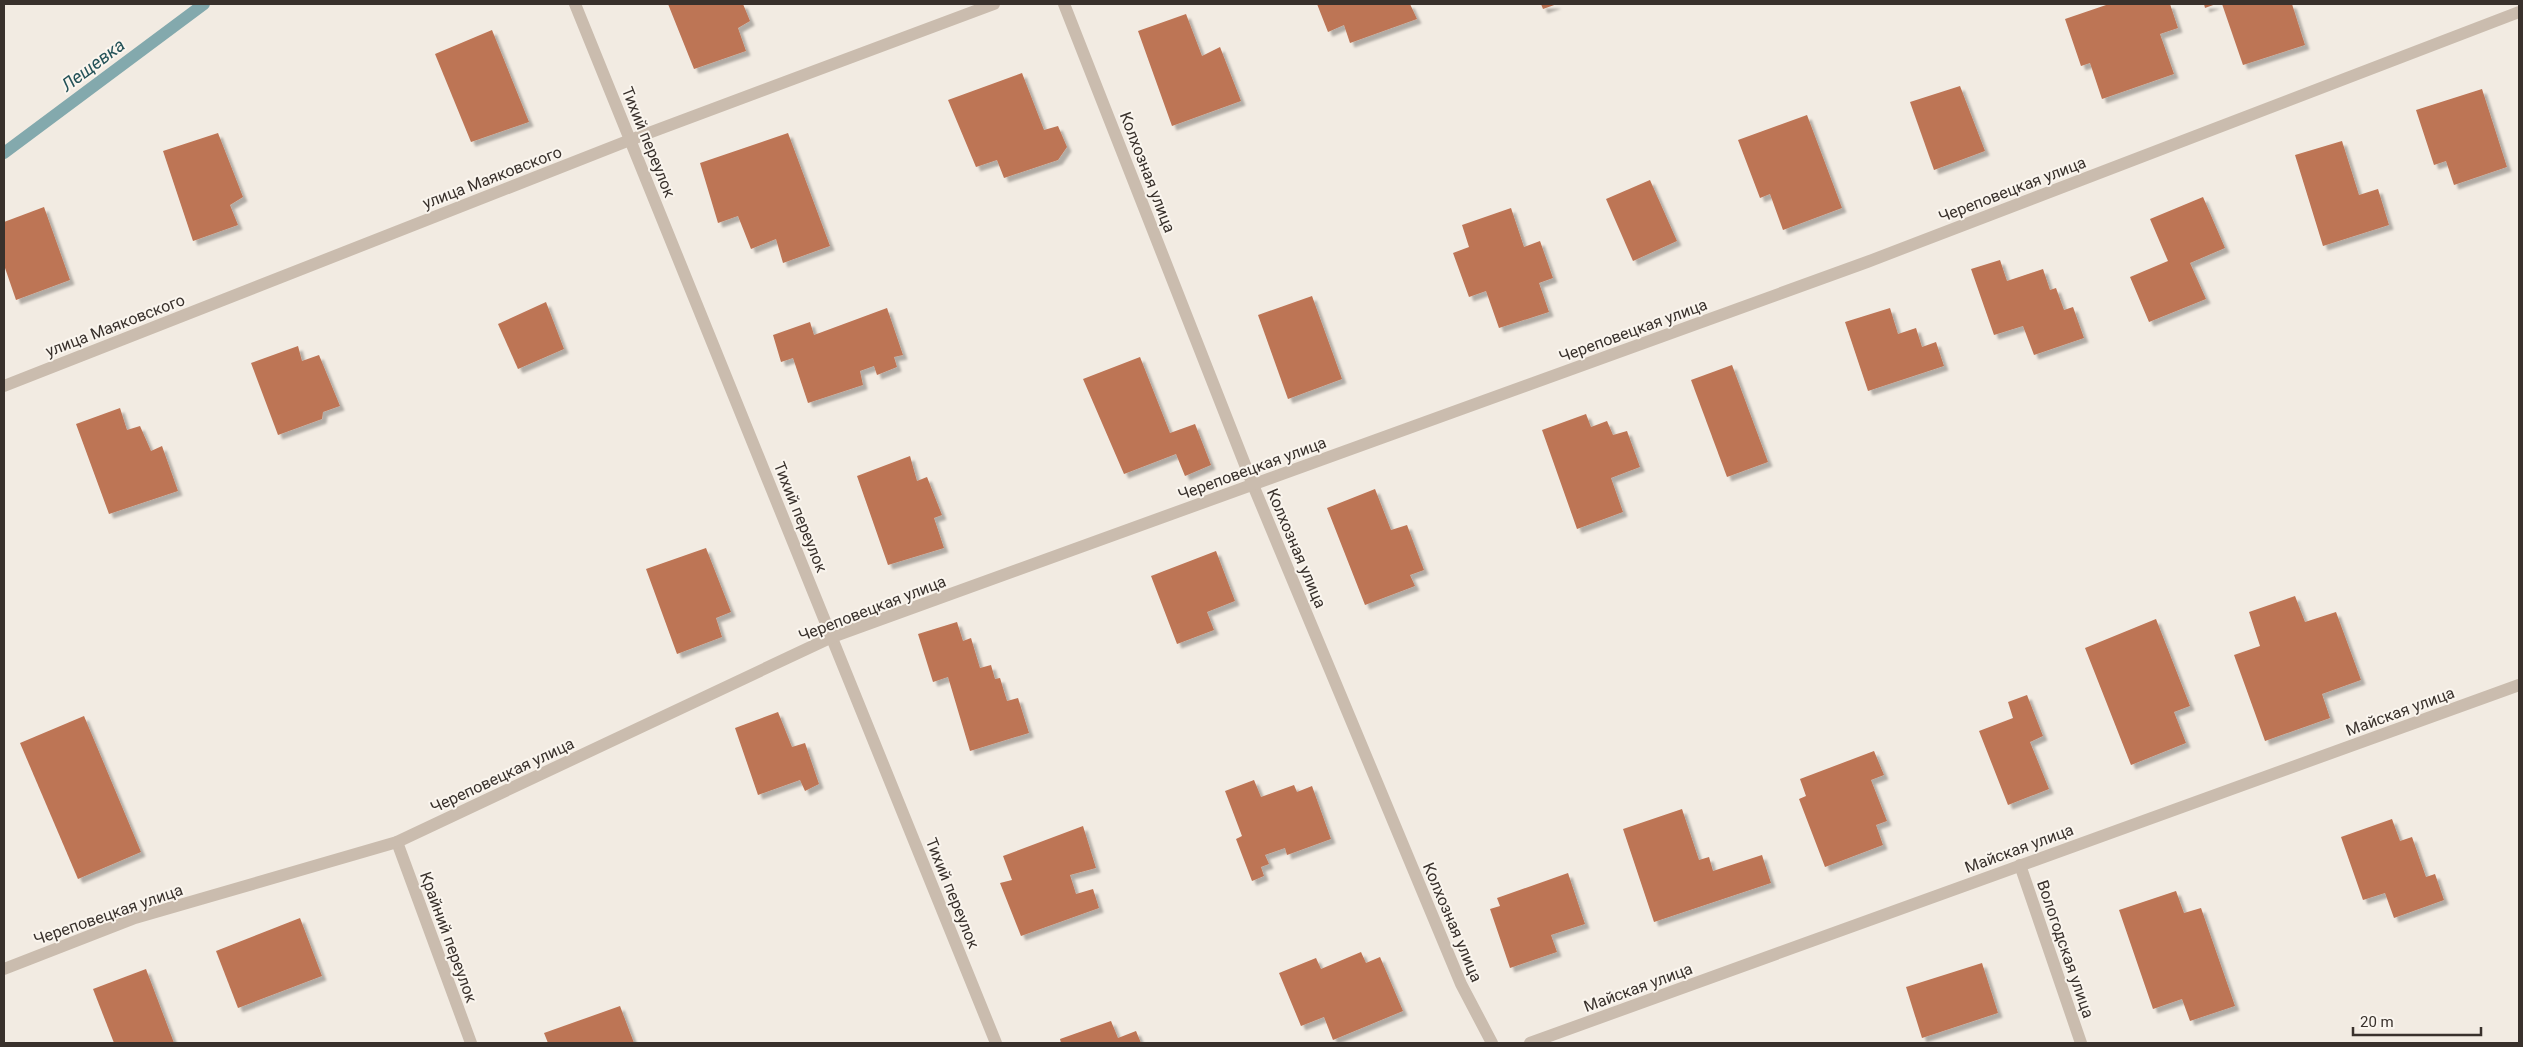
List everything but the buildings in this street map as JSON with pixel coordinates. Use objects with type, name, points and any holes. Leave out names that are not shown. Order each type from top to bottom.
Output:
[{"type":"street","name":"Тихий переулок","points":[[575,4],[996,1043]]},
{"type":"street","name":"улица Маяковского","points":[[4,386],[630,140],[994,4]]},
{"type":"street","name":"Колхозная улица","points":[[1064,4],[1253,485],[1461,984],[1492,1043]]},
{"type":"street","name":"Череповецкая улица","points":[[4,969],[135,918],[397,842],[832,638],[1867,262],[2519,12]]},
{"type":"street","name":"Майская улица","points":[[1530,1043],[2519,685]]},
{"type":"street","name":"Крайний переулок","points":[[397,842],[471,1043]]},
{"type":"street","name":"Вологодская улица","points":[[2020,865],[2081,1043]]},
{"type":"waterway","name":"Лещевка","points":[[4,153],[204,4]]}]
